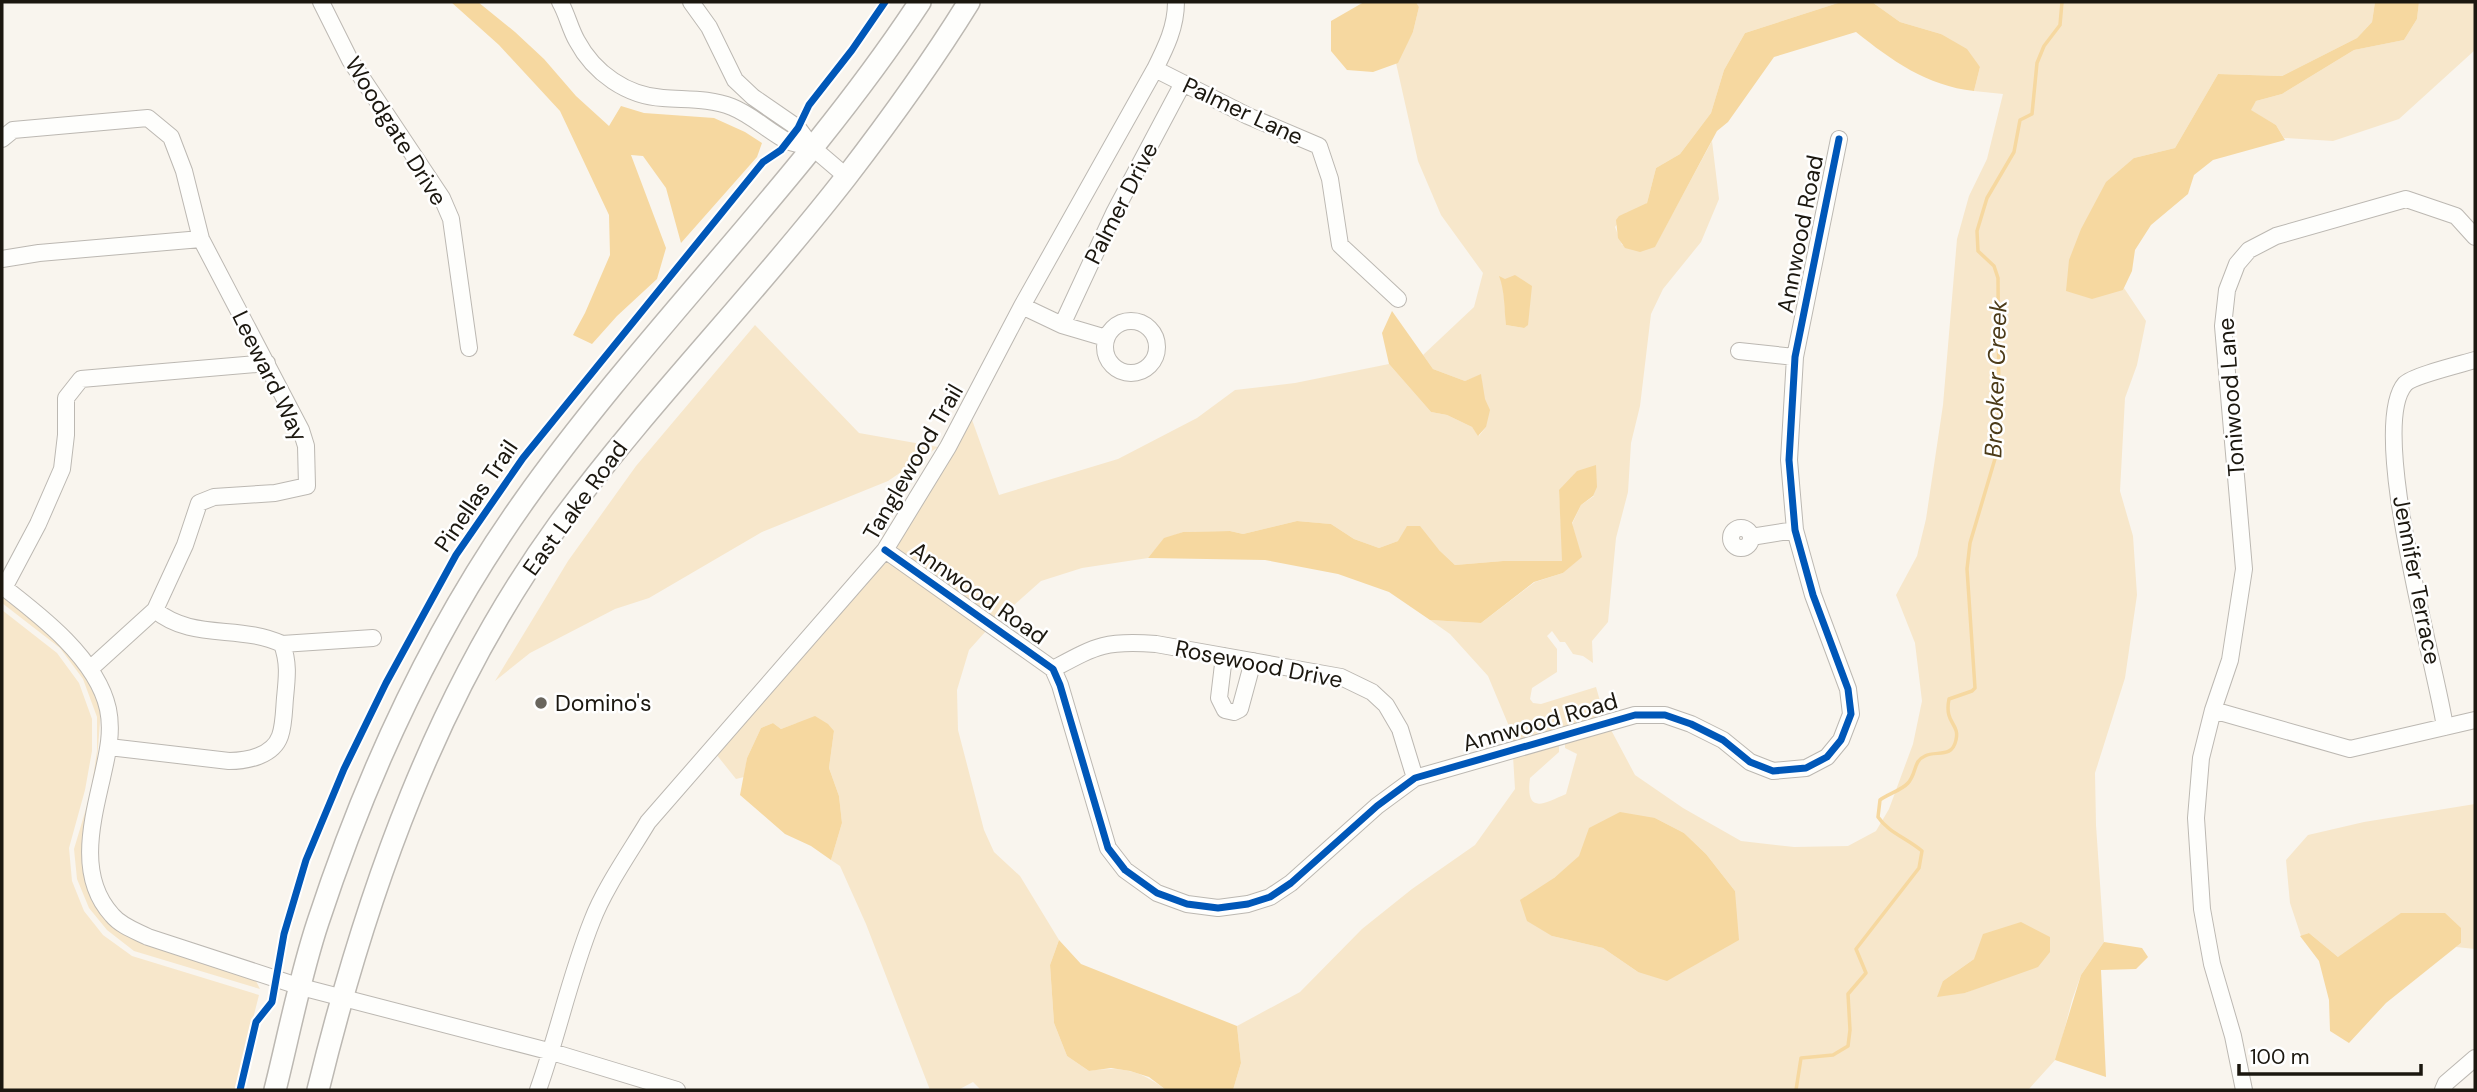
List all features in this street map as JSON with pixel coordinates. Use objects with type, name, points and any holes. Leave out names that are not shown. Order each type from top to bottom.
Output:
[{"type":"main road","name":"East Lake Road","points":[[275,1090],[317,924],[367,786],[432,649],[480,568],[525,500],[603,399],[813,148],[881,61],[920,2]]},
{"type":"main road","name":"East Lake Road","points":[[318,1090],[360,930],[388,852],[469,668],[515,590],[559,525],[636,425],[847,177],[969,2]]},
{"type":"street","name":"Woodgate Drive","points":[[321,2],[350,60],[442,198],[451,219],[469,348]]},
{"type":"street","points":[[560,2],[578,43],[591,62],[628,90],[655,98],[721,103],[745,113],[788,141],[813,148]]},
{"type":"street","points":[[691,2],[709,27],[735,80],[753,97],[798,128],[813,148],[847,177]]},
{"type":"street","name":"Tanglewood Trail","points":[[538,1090],[593,918],[648,822],[885,550],[948,447],[1022,306],[1155,69],[1168,43],[1176,18],[1176,2]]},
{"type":"street","name":"Palmer Lane","points":[[1155,69],[1248,116],[1319,146],[1330,179],[1340,245],[1398,299]]},
{"type":"street","name":"Palmer Drive","points":[[1062,325],[1114,213],[1183,83]]},
{"type":"street","name":"Leeward Way","points":[[2,139],[13,130],[148,118],[171,137],[184,171],[201,239],[301,430],[306,446],[307,486],[275,493],[214,497],[199,503],[185,545],[155,610],[90,669]]},
{"type":"street","name":"Annwood Road","points":[[885,550],[1053,669],[1108,848],[1125,870],[1157,893],[1186,904],[1218,908],[1248,904],[1270,897],[1291,883],[1377,806],[1415,778],[1635,715],[1665,715],[1691,724],[1723,740],[1750,762],[1773,771],[1806,768],[1827,757],[1841,740],[1851,714],[1848,689],[1821,620],[1795,530],[1789,460],[1795,358],[1839,139]]},
{"type":"street","name":"Toniwood Lane","points":[[2244,1090],[2233,1036],[2212,964],[2202,909],[2196,818],[2201,758],[2213,710],[2230,660],[2244,569],[2223,326],[2227,290],[2237,264],[2249,250],[2276,236],[2406,200],[2456,216],[2475,237]]},
{"type":"street","points":[[2,260],[39,253],[201,239]]},
{"type":"street","points":[[1022,306],[1062,325],[1106,338]]},
{"type":"street","points":[[1739,351],[1795,358]]},
{"type":"street","name":"Jennifer Terrace","points":[[2445,727],[2405,545],[2393,429],[2397,395],[2407,381],[2475,360]]},
{"type":"street","points":[[267,363],[81,379],[66,398],[62,469],[38,524],[3,587],[71,644],[90,669],[108,707],[109,747],[93,820],[89,854],[97,892],[111,915],[125,926],[148,937],[300,987],[552,1052],[677,1090]]},
{"type":"street","points":[[1751,537],[1795,530]]},
{"type":"street","points":[[155,610],[166,620],[188,628],[264,635],[282,644],[373,638]]},
{"type":"street","name":"Rosewood Drive","points":[[1053,669],[1093,647],[1115,642],[1156,644],[1341,677],[1372,692],[1386,705],[1400,729],[1415,778]]},
{"type":"street","points":[[109,747],[229,761],[250,761],[268,751],[280,737],[288,673],[288,661],[282,644]]},
{"type":"street","points":[[1224,656],[1219,698],[1224,710],[1230,712],[1240,709],[1253,661]]},
{"type":"street","points":[[2213,710],[2350,749],[2475,720]]},
{"type":"street","points":[[2443,1090],[2446,1083],[2475,1058]]},
{"type":"shaded area","points":[[451,2],[478,2],[544,59],[576,96],[609,126],[621,106],[644,113],[714,118],[762,143],[757,157],[681,243],[666,188],[643,156],[631,155],[666,248],[657,279],[617,316],[592,344],[573,335],[610,255],[609,215],[560,111],[499,45]]},
{"type":"shaded area","points":[[1364,2],[1416,2],[1419,7],[1413,32],[1398,63],[1373,72],[1347,70],[1331,51],[1331,21]]},
{"type":"shaded area","points":[[1416,2],[1841,2],[1745,33],[1724,70],[1711,113],[1680,154],[1656,168],[1647,203],[1640,209],[1626,213],[1615,227],[1622,245],[1655,246],[1712,141],[1719,199],[1701,242],[1663,289],[1651,314],[1640,406],[1631,443],[1628,492],[1616,538],[1608,622],[1592,641],[1593,663],[1583,656],[1573,654],[1565,642],[1560,642],[1552,631],[1547,636],[1557,649],[1557,672],[1532,688],[1530,699],[1533,703],[1541,704],[1596,687],[1604,715],[1512,742],[1511,731],[1488,676],[1450,634],[1430,620],[1481,623],[1535,582],[1563,573],[1581,557],[1572,524],[1581,505],[1594,496],[1559,490],[1563,561],[1503,561],[1455,565],[1439,550],[1398,541],[1379,548],[1354,539],[1331,524],[1297,521],[1243,534],[1230,531],[1183,532],[1164,539],[1148,558],[1082,568],[1041,581],[996,621],[894,548],[971,417],[999,495],[1118,459],[1197,418],[1235,390],[1295,383],[1389,364],[1431,412],[1447,415],[1472,427],[1479,436],[1486,427],[1481,375],[1465,381],[1433,369],[1423,355],[1474,307],[1483,273],[1441,215],[1418,161],[1396,63],[1413,32],[1419,7]],"holes":[[[1503,285],[1524,328],[1506,325]]]},
{"type":"shaded area","points":[[1841,2],[1872,2],[1900,22],[1941,34],[1967,49],[1980,67],[1974,91],[1925,78],[1896,62],[1856,32],[1774,57],[1728,122],[1717,131],[1655,247],[1640,252],[1625,248],[1618,238],[1616,220],[1647,203],[1656,168],[1680,154],[1711,113],[1724,70],[1745,33]]},
{"type":"shaded area","points":[[1872,2],[2375,2],[2372,22],[2357,38],[2282,76],[2218,74],[2175,148],[2134,158],[2123,290],[2124,288],[2146,321],[2137,365],[2125,398],[2120,491],[2133,536],[2137,595],[2125,678],[2095,773],[2104,942],[2081,975],[2057,1058],[2028,1090],[1233,1090],[1241,1063],[1237,1026],[1300,992],[1362,929],[1412,889],[1475,845],[1515,789],[1513,756],[1559,743],[1559,752],[1530,778],[1531,798],[1538,804],[1544,803],[1566,794],[1577,754],[1565,748],[1565,743],[1610,728],[1635,775],[1683,808],[1741,841],[1794,847],[1848,846],[1876,831],[1889,809],[1913,744],[1922,701],[1915,643],[1896,595],[1917,556],[1926,519],[1943,405],[1957,239],[1969,196],[1987,159],[2003,94],[1974,91],[1980,67],[1941,34],[1900,22]],"holes":[[[1655,818],[1684,833],[1706,854],[1735,891],[1717,952],[1692,965],[1638,972],[1603,948],[1552,936],[1554,878],[1580,856]],[[1974,959],[1997,980],[1965,993],[1943,981]]]},
{"type":"shaded area","points":[[2375,2],[2419,2],[2417,19],[2404,40],[2354,50],[2282,94],[2256,101],[2251,110],[2276,125],[2285,140],[2213,160],[2194,175],[2188,194],[2151,225],[2135,250],[2132,271],[2123,290],[2092,299],[2066,291],[2069,260],[2081,229],[2106,182],[2134,158],[2175,148],[2218,74],[2282,76],[2357,38],[2372,22]]},
{"type":"shaded area","points":[[2419,2],[2475,2],[2475,50],[2399,119],[2333,141],[2284,138],[2276,125],[2250,110],[2256,101],[2282,94],[2354,50],[2404,40],[2417,19]]},
{"type":"shaded area","points":[[1515,275],[1532,286],[1528,325],[1524,328],[1506,325],[1499,276],[1505,279]]},
{"type":"shaded area","points":[[1392,311],[1433,369],[1465,381],[1481,374],[1485,399],[1490,410],[1486,427],[1478,436],[1472,427],[1447,415],[1431,412],[1389,364],[1382,333]]},
{"type":"shaded area","points":[[755,325],[859,433],[938,447],[888,481],[762,532],[649,598],[615,609],[530,653],[495,681],[568,561],[636,466]]},
{"type":"shaded area","points":[[1596,465],[1597,487],[1593,496],[1581,505],[1572,523],[1582,557],[1563,573],[1534,582],[1481,623],[1430,620],[1389,592],[1338,574],[1265,560],[1148,558],[1164,538],[1183,532],[1230,531],[1243,534],[1297,521],[1331,524],[1354,539],[1379,548],[1398,541],[1407,526],[1420,526],[1455,565],[1503,561],[1562,561],[1559,490],[1577,471]]},
{"type":"shaded area","points":[[886,559],[986,631],[969,650],[957,690],[958,730],[984,830],[994,852],[1020,876],[1059,940],[1050,965],[1054,1023],[1067,1056],[1089,1071],[1130,1071],[1148,1078],[1166,1090],[981,1090],[973,1082],[958,1090],[930,1090],[866,924],[840,866],[831,860],[842,823],[839,796],[829,768],[834,731],[797,723],[781,729],[773,723],[761,728],[747,758],[744,777],[736,779],[716,754]]},
{"type":"shaded area","points":[[2,595],[67,649],[85,673],[101,709],[96,774],[87,810],[108,921],[255,979],[260,989],[134,951],[107,930],[89,908],[77,879],[74,849],[91,792],[97,751],[97,717],[83,679],[60,648],[2,603]]},
{"type":"shaded area","points":[[2,610],[57,653],[79,683],[92,719],[92,751],[85,790],[69,848],[72,881],[84,911],[103,935],[132,956],[259,995],[235,1090],[2,1090]]},
{"type":"shaded area","points":[[815,716],[834,731],[829,768],[839,796],[842,823],[831,860],[811,846],[785,834],[740,795],[747,758],[761,728],[773,723],[781,729]]},
{"type":"shaded area","points":[[2475,804],[2475,949],[2456,947],[2461,943],[2338,957],[2309,933],[2301,936],[2290,903],[2286,860],[2308,835],[2364,822]]},
{"type":"shaded area","points":[[1620,812],[1655,818],[1684,833],[1706,854],[1735,891],[1739,940],[1667,981],[1638,972],[1603,948],[1552,936],[1527,921],[1520,900],[1554,878],[1579,856],[1589,828]]},
{"type":"shaded area","points":[[2401,913],[2445,913],[2461,928],[2461,943],[2386,1003],[2349,1043],[2330,1031],[2329,1000],[2319,961],[2300,936],[2309,933],[2338,957]]},
{"type":"shaded area","points":[[2021,922],[2050,937],[2050,952],[2038,967],[1965,993],[1937,997],[1943,981],[1974,959],[1983,934]]},
{"type":"shaded area","points":[[1059,940],[1081,964],[1237,1026],[1241,1063],[1233,1090],[1166,1090],[1149,1077],[1130,1071],[1111,1068],[1089,1071],[1067,1056],[1054,1023],[1050,965]]},
{"type":"shaded area","points":[[2104,942],[2142,948],[2148,957],[2136,969],[2101,970],[2106,1077],[2055,1060],[2081,975]]},
{"type":"waterway","name":"Brooker Creek","points":[[1796,1090],[1801,1058],[1833,1055],[1848,1046],[1848,994],[1866,973],[1856,949],[1919,868],[1922,851],[1882,822],[1878,817],[1880,800],[1908,783],[1921,758],[1951,750],[1957,734],[1949,714],[1949,699],[1975,688],[1967,569],[1970,543],[1997,452],[1999,419],[1998,278],[1994,266],[1978,251],[1977,231],[1987,198],[2014,152],[2020,120],[2032,114],[2037,63],[2044,46],[2060,25],[2062,2]]},
{"type":"cycle path","name":"Pinellas Trail","points":[[240,1090],[256,1022],[272,1002],[284,934],[306,860],[344,769],[386,683],[456,555],[523,458],[763,162],[781,150],[798,128],[809,105],[885,2]]},
{"type":"cycle path","points":[[885,550],[1053,669],[1108,848],[1125,870],[1157,893],[1187,904],[1218,908],[1248,904],[1270,897],[1291,883],[1377,806],[1415,778],[1635,715],[1665,715],[1691,724],[1723,740],[1750,762],[1773,771],[1806,768],[1827,757],[1841,740],[1851,714],[1848,689],[1813,595],[1795,530],[1789,460],[1795,357],[1839,139]]},
{"type":"place","name":"Domino's","points":[[541,703]]}]
